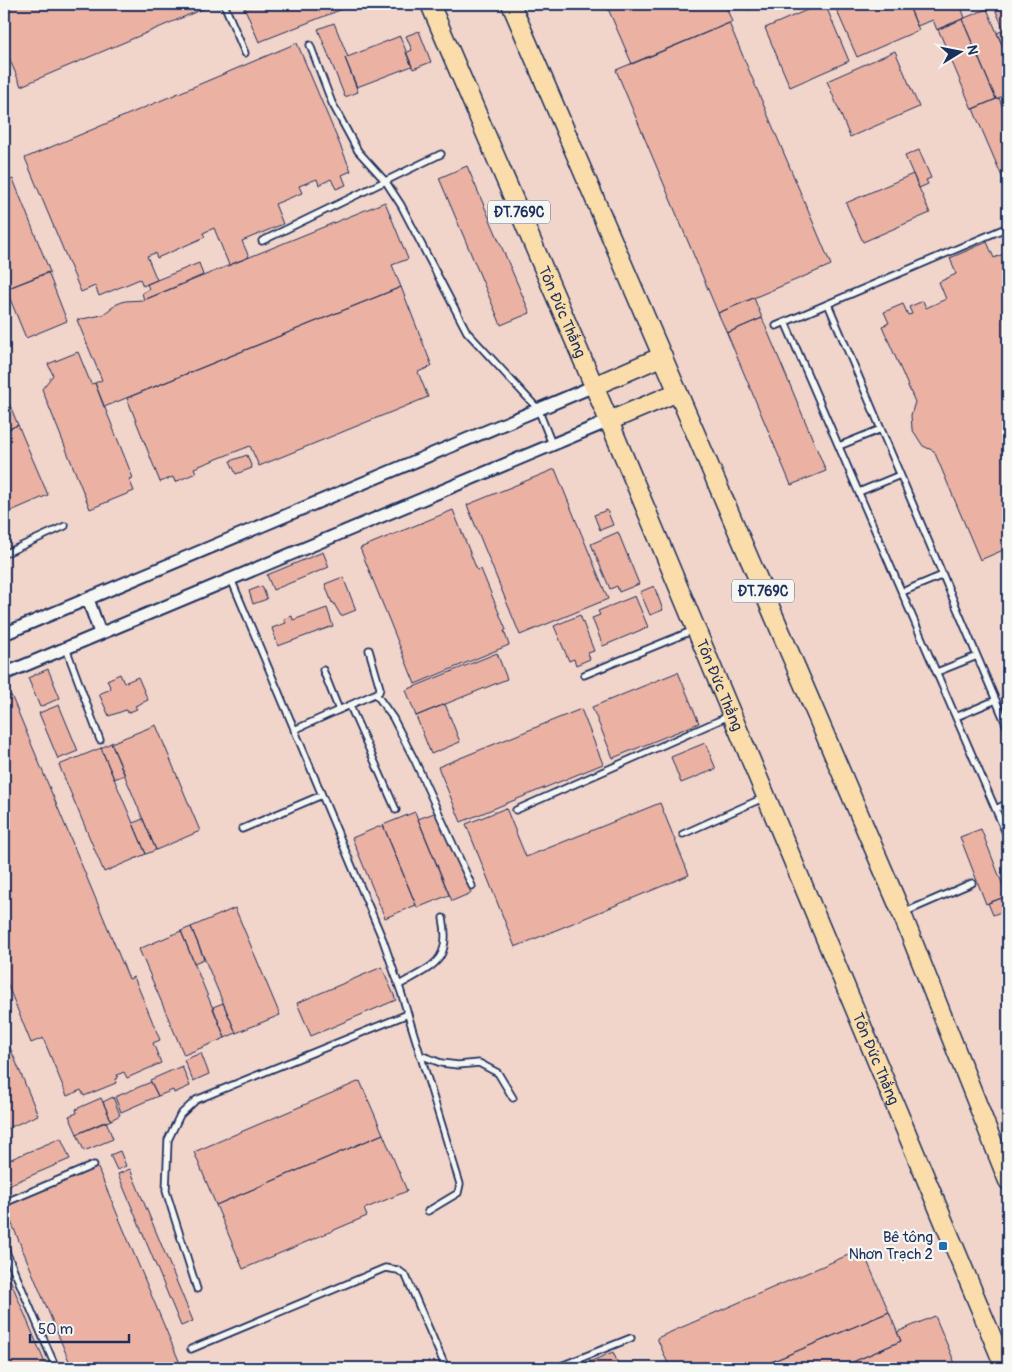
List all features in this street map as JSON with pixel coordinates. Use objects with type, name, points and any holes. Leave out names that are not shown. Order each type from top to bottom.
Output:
[{"type":"main road","name":"Tôn Đức Thắng","points":[[430,4],[609,421],[765,797],[1004,1360]]},
{"type":"main road","name":"ĐT.769C","points":[[511,4],[902,914],[1008,1180]]},
{"type":"main road","points":[[594,386],[663,356]]},
{"type":"main road","points":[[609,421],[678,392]]},
{"type":"street","points":[[4,634],[594,386]]},
{"type":"street","points":[[4,674],[609,421]]},
{"type":"street","points":[[88,599],[100,633]]},
{"type":"lane","points":[[224,4],[245,53]]},
{"type":"lane","points":[[310,45],[332,103],[358,151],[386,182],[401,205],[467,332],[538,409],[552,444]]},
{"type":"lane","points":[[262,241],[442,154]]},
{"type":"lane","points":[[776,326],[1008,227]]},
{"type":"lane","points":[[828,304],[1008,729]]},
{"type":"lane","points":[[785,322],[1008,838]]},
{"type":"lane","points":[[839,446],[881,428]]},
{"type":"lane","points":[[859,492],[900,475]]},
{"type":"lane","points":[[4,554],[65,526]]},
{"type":"lane","points":[[902,592],[943,575]]},
{"type":"lane","points":[[231,579],[383,940],[399,985],[460,1184],[458,1194],[428,1212]]},
{"type":"lane","points":[[584,675],[696,629]]},
{"type":"lane","points":[[66,648],[100,740]]},
{"type":"lane","points":[[294,730],[376,694],[380,688],[369,650]]},
{"type":"lane","points":[[936,672],[977,656]]},
{"type":"lane","points":[[323,670],[339,710]]},
{"type":"lane","points":[[376,694],[393,718],[472,886]]},
{"type":"lane","points":[[956,717],[996,700]]},
{"type":"lane","points":[[350,706],[396,810]]},
{"type":"lane","points":[[516,810],[731,715]]},
{"type":"lane","points":[[242,829],[322,795]]},
{"type":"lane","points":[[683,834],[765,797]]},
{"type":"lane","points":[[996,808],[1008,803]]},
{"type":"lane","points":[[902,914],[972,883]]},
{"type":"lane","points":[[399,985],[435,964],[444,951],[446,932],[443,918]]},
{"type":"lane","points":[[197,1289],[166,1191],[168,1140],[180,1115],[196,1100],[408,1014]]},
{"type":"lane","points":[[420,1055],[440,1063],[458,1065],[479,1063],[498,1073],[513,1098]]},
{"type":"lane","points":[[4,1203],[94,1165]]},
{"type":"lane","points":[[4,1247],[56,1368]]},
{"type":"lane","points":[[191,1349],[385,1268],[398,1270],[406,1276],[446,1368]]},
{"type":"lane","points":[[556,1368],[631,1338]]},
{"type":"shaded area","points":[[4,4],[1008,4],[1008,1368],[4,1368]]},
{"type":"building","points":[[4,4],[204,4],[205,8],[21,86],[4,46]]},
{"type":"building","points":[[243,4],[355,4],[259,42]]},
{"type":"building","points":[[606,4],[725,4],[732,22],[632,64]]},
{"type":"building","points":[[745,4],[763,4],[748,10]]},
{"type":"building","points":[[825,4],[849,61],[790,87],[765,28]]},
{"type":"building","points":[[834,4],[908,4],[919,30],[857,57]]},
{"type":"building","points":[[908,4],[960,4],[965,18],[937,30],[933,20],[917,26]]},
{"type":"building","points":[[993,4],[1008,4],[1008,59],[997,33],[1004,30]]},
{"type":"building","points":[[987,9],[1008,59],[1008,94],[996,99],[962,19]]},
{"type":"building","points":[[962,19],[996,99],[972,109],[938,29]]},
{"type":"building","points":[[334,23],[348,57],[345,58],[358,92],[345,97],[318,29]]},
{"type":"building","points":[[729,23],[831,265],[718,313],[616,70]]},
{"type":"building","points":[[419,31],[431,62],[413,69],[406,53],[412,50],[406,36]]},
{"type":"building","points":[[400,36],[412,66],[357,87],[345,58]]},
{"type":"building","points":[[297,43],[351,171],[342,175],[346,185],[336,189],[331,179],[319,185],[317,179],[299,186],[302,193],[275,204],[283,224],[242,241],[249,257],[229,265],[214,228],[203,233],[205,237],[157,258],[155,253],[147,256],[157,280],[143,286],[140,279],[99,296],[95,286],[81,292],[25,158]]},
{"type":"building","points":[[895,51],[919,107],[850,137],[827,81]]},
{"type":"building","points":[[999,98],[1008,120],[1008,185],[1006,186],[973,109]]},
{"type":"building","points":[[919,150],[931,178],[926,180],[928,184],[919,188],[905,156]]},
{"type":"building","points":[[467,166],[530,313],[501,325],[439,178]]},
{"type":"building","points":[[913,174],[930,213],[863,242],[846,203]]},
{"type":"building","points":[[13,179],[50,272],[6,289],[4,284],[4,183]]},
{"type":"building","points":[[385,202],[408,259],[392,265],[401,287],[104,407],[95,383],[102,380],[77,320],[102,315],[117,304],[125,301],[144,300]]},
{"type":"building","points":[[987,242],[994,258],[1008,252],[1008,548],[980,560],[934,451],[923,446],[912,429],[911,415],[915,402],[882,326],[889,323],[884,312],[903,304],[908,315],[912,314],[909,307],[923,301],[926,308],[946,299],[939,282],[956,274],[950,258]]},
{"type":"building","points":[[199,263],[203,275],[144,300],[142,293],[149,289],[147,284]]},
{"type":"building","points":[[48,272],[67,321],[26,338],[6,289]]},
{"type":"building","points":[[401,287],[432,366],[418,372],[428,397],[259,466],[250,446],[194,468],[196,473],[175,482],[173,477],[160,482],[127,398]]},
{"type":"building","points":[[754,298],[762,318],[727,333],[718,313]]},
{"type":"building","points":[[762,318],[826,471],[791,485],[727,333]]},
{"type":"building","points":[[78,352],[91,384],[95,383],[133,478],[129,479],[134,491],[90,509],[42,389],[53,375],[48,364]]},
{"type":"building","points":[[4,391],[18,425],[4,431]]},
{"type":"building","points":[[18,425],[48,495],[4,514],[4,431]]},
{"type":"building","points":[[247,455],[252,468],[236,474],[230,461]]},
{"type":"building","points":[[555,469],[608,599],[520,635],[467,505]]},
{"type":"building","points":[[453,510],[477,570],[481,569],[506,630],[504,631],[509,645],[415,684],[360,548]]},
{"type":"building","points":[[607,510],[613,525],[600,530],[594,515]]},
{"type":"building","points":[[618,532],[639,584],[619,592],[617,586],[610,589],[591,544]]},
{"type":"building","points":[[323,552],[329,567],[273,590],[267,575]]},
{"type":"building","points":[[343,577],[356,610],[341,616],[332,603],[325,584]]},
{"type":"building","points":[[262,586],[267,599],[253,604],[249,591]]},
{"type":"building","points":[[654,586],[663,610],[650,615],[640,592]]},
{"type":"building","points":[[635,596],[648,627],[603,646],[592,618],[600,615],[598,611]]},
{"type":"building","points":[[327,608],[333,626],[278,646],[272,628],[286,623],[284,619],[292,616],[293,620]]},
{"type":"building","points":[[580,615],[594,651],[588,653],[590,659],[576,665],[574,659],[569,661],[554,626]]},
{"type":"building","points":[[497,653],[507,679],[416,716],[406,690]]},
{"type":"building","points":[[48,669],[60,698],[40,707],[28,678]]},
{"type":"building","points":[[678,672],[699,723],[613,758],[592,707]]},
{"type":"building","points":[[120,674],[124,683],[138,677],[148,700],[135,706],[137,709],[127,713],[126,710],[109,716],[99,694],[111,689],[107,680]]},
{"type":"building","points":[[11,695],[129,979],[134,977],[160,1040],[153,1043],[161,1063],[127,1078],[124,1072],[117,1075],[116,1083],[84,1096],[81,1090],[67,1096],[43,1038],[31,1043],[4,976],[4,698]]},
{"type":"building","points":[[445,704],[460,742],[431,754],[416,716]]},
{"type":"building","points":[[59,705],[78,751],[58,759],[39,713]]},
{"type":"building","points":[[581,709],[603,764],[461,822],[438,767]]},
{"type":"building","points":[[156,725],[200,831],[156,850],[111,743]]},
{"type":"building","points":[[111,743],[125,775],[114,779],[101,748]]},
{"type":"building","points":[[705,743],[716,769],[681,783],[671,757]]},
{"type":"building","points":[[101,748],[146,854],[104,872],[59,765]]},
{"type":"building","points":[[660,803],[689,875],[515,947],[466,824],[506,808],[526,857]]},
{"type":"building","points":[[415,812],[449,895],[417,908],[383,825]]},
{"type":"building","points":[[437,812],[471,893],[452,901],[418,819]]},
{"type":"building","points":[[143,819],[156,850],[146,854],[133,823]]},
{"type":"building","points":[[383,825],[416,905],[385,918],[352,838]]},
{"type":"building","points":[[981,829],[1007,896],[986,904],[960,837]]},
{"type":"building","points":[[1007,896],[1008,909],[993,915],[988,903]]},
{"type":"building","points":[[235,908],[280,1015],[236,1033],[191,927]]},
{"type":"building","points":[[191,927],[204,959],[194,963],[181,931]]},
{"type":"building","points":[[181,931],[225,1038],[184,1055],[139,949]]},
{"type":"building","points":[[382,967],[396,1000],[311,1036],[297,1003]]},
{"type":"building","points":[[4,1002],[9,1013],[4,1015]]},
{"type":"building","points":[[223,1003],[236,1033],[225,1038],[213,1007]]},
{"type":"building","points":[[4,1033],[38,1115],[4,1130]]},
{"type":"building","points":[[201,1053],[209,1074],[193,1081],[184,1060]]},
{"type":"building","points":[[182,1066],[190,1086],[174,1093],[173,1090],[158,1096],[150,1080]]},
{"type":"building","points":[[360,1081],[383,1134],[216,1205],[194,1152]]},
{"type":"building","points":[[151,1082],[158,1096],[121,1112],[115,1097]]},
{"type":"building","points":[[113,1097],[120,1115],[111,1120],[103,1102]]},
{"type":"building","points":[[101,1098],[111,1120],[77,1134],[69,1116],[77,1113],[76,1109]]},
{"type":"building","points":[[106,1121],[113,1139],[84,1151],[77,1134]]},
{"type":"building","points":[[383,1134],[407,1191],[364,1209],[367,1216],[243,1269],[216,1205]]},
{"type":"building","points":[[61,1138],[70,1159],[4,1187],[4,1162]]},
{"type":"building","points":[[120,1151],[126,1166],[117,1170],[110,1155]]},
{"type":"building","points":[[97,1166],[182,1368],[72,1368],[4,1205]]},
{"type":"building","points":[[130,1169],[193,1321],[181,1326],[118,1174]]},
{"type":"building","points":[[862,1249],[889,1312],[757,1368],[670,1368],[657,1338]]},
{"type":"building","points":[[4,1265],[47,1368],[4,1368]]},
{"type":"building","points":[[889,1312],[901,1341],[839,1368],[757,1368]]},
{"type":"building","points":[[935,1316],[957,1368],[839,1368],[901,1341],[897,1332]]},
{"type":"building","points":[[613,1352],[620,1368],[575,1368]]},
{"type":"place","name":"Bê tông Nhơn Trạch 2","points":[[943,1246]]}]
